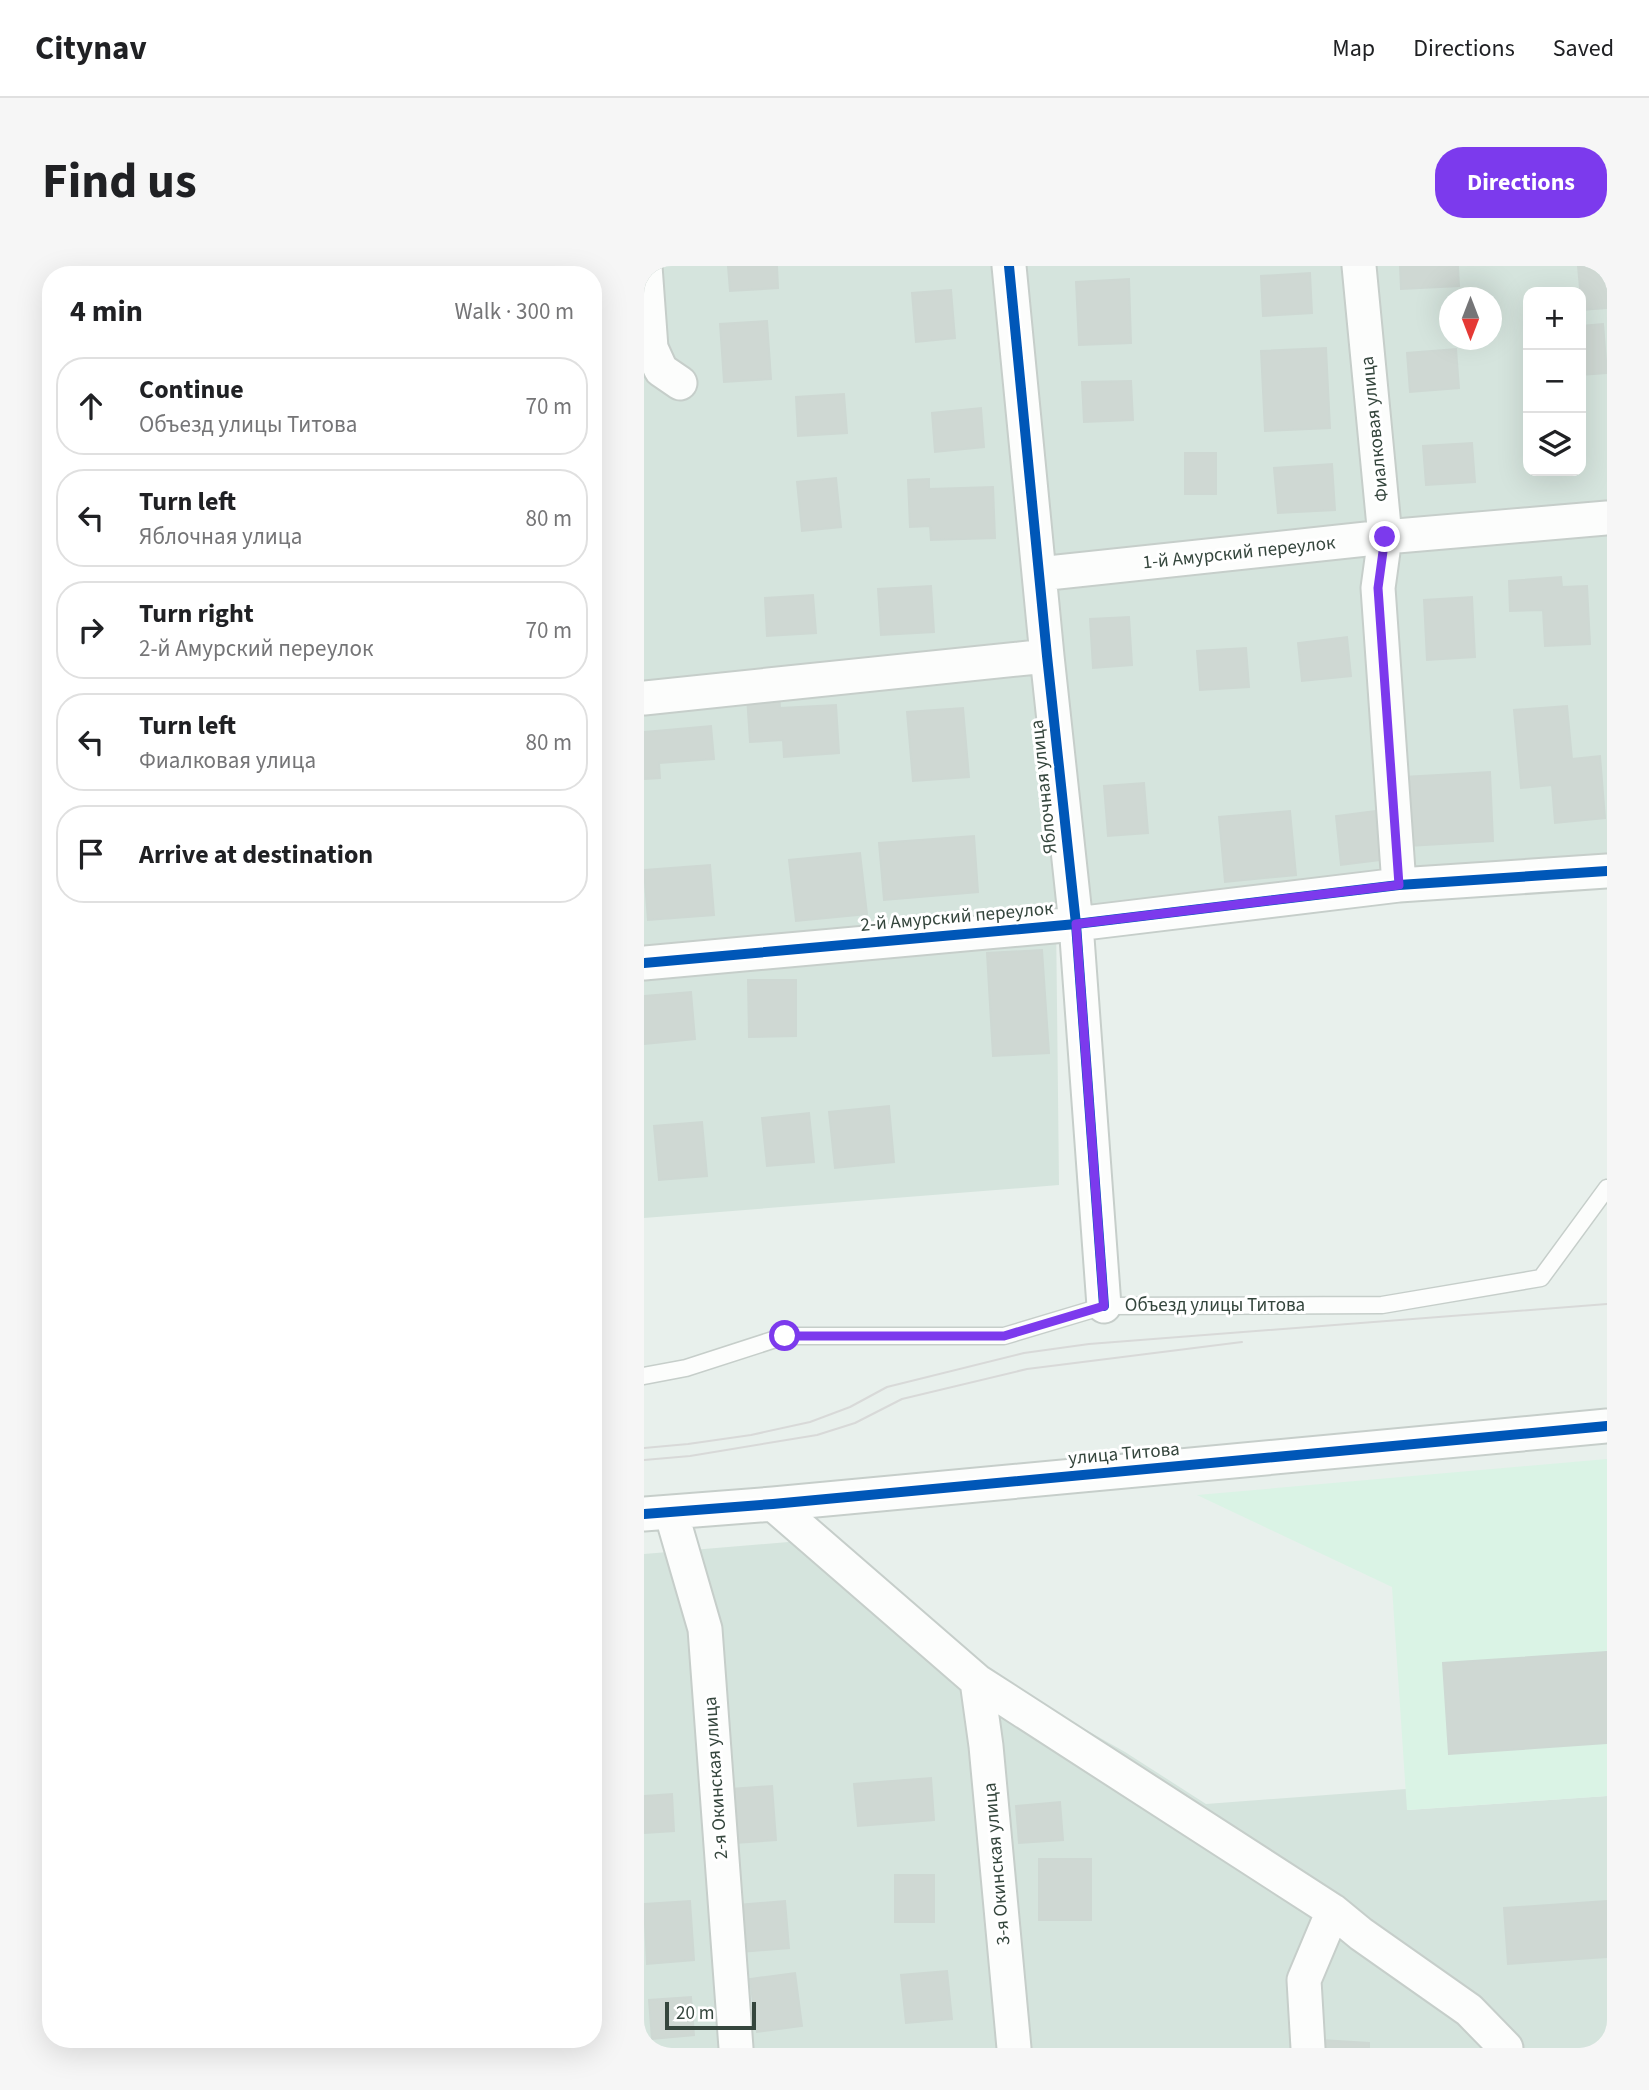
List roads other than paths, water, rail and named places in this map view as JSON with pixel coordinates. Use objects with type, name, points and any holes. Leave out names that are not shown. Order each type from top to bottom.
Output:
[{"type":"street","points":[[645,266],[651,348],[661,370],[680,383]]},
{"type":"street","name":"Яблочная улица","points":[[1009,266],[1076,924],[1104,1306]]},
{"type":"street","name":"Фиалковая улица","points":[[1359,266],[1385,537],[1378,588],[1399,885]]},
{"type":"street","name":"1-й Амурский переулок","points":[[1039,574],[1385,537],[1607,518]]},
{"type":"street","points":[[644,698],[1047,656]]},
{"type":"street","name":"2-й Амурский переулок","points":[[644,963],[1076,924],[1399,885],[1607,871]]},
{"type":"street","name":"улица Титова","points":[[657,1513],[1607,1426]]},
{"type":"street","points":[[773,1504],[978,1681],[1333,1911],[1361,1934],[1469,2010],[1506,2048]]},
{"type":"street","name":"2-я Окинская улица","points":[[657,1513],[705,1629],[736,2048]]},
{"type":"street","name":"3-я Окинская улица","points":[[978,1681],[1014,2048]]},
{"type":"street","points":[[1308,2048],[1304,1980],[1333,1911]]},
{"type":"lane","name":"Объезд улицы Титова","points":[[644,1376],[685,1368],[785,1336],[1004,1336],[1104,1306],[1382,1305],[1541,1278],[1607,1188]]},
{"type":"tram line","points":[[644,1448],[751,1435],[810,1422],[850,1407],[887,1387],[1024,1353],[1089,1344],[1607,1304]]},
{"type":"tram line","points":[[644,1460],[690,1456],[817,1435],[855,1423],[902,1399],[1027,1369],[1242,1342]]}]
